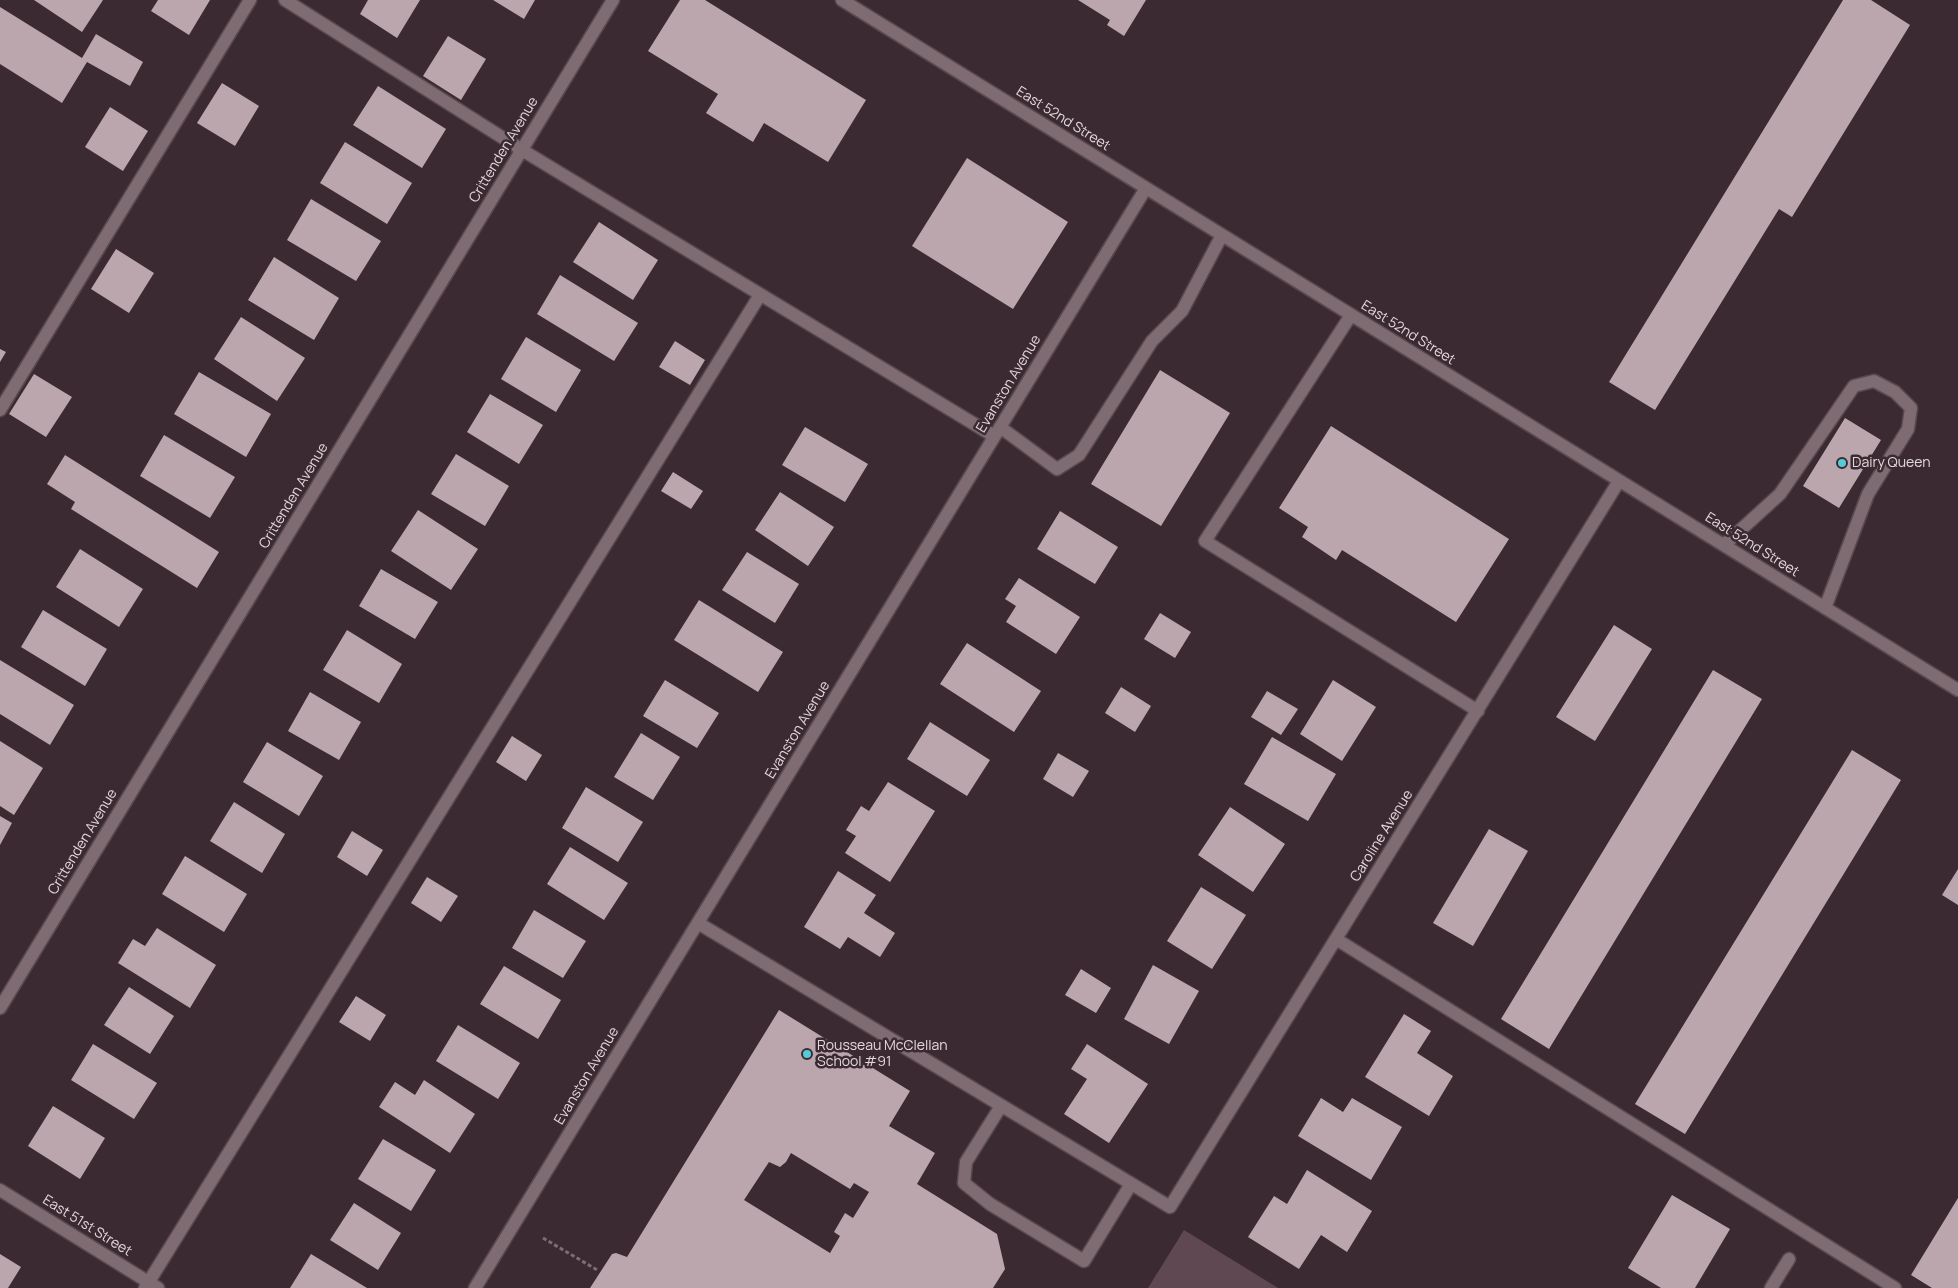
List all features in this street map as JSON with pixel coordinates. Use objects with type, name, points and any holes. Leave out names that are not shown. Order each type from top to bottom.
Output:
[{"type":"street","points":[[0,410],[250,0]]},
{"type":"street","points":[[285,0],[522,150],[760,294],[1057,469],[1079,455],[1152,341],[1182,311],[1222,235]]},
{"type":"street","name":"Crittenden Avenue","points":[[0,1008],[614,0]]},
{"type":"street","name":"East 52nd Street","points":[[842,0],[1958,690]]},
{"type":"street","name":"Evanston Avenue","points":[[475,1288],[1146,188]]},
{"type":"street","points":[[151,1286],[760,294]]},
{"type":"street","points":[[1351,315],[1205,541],[1478,711]]},
{"type":"street","points":[[1724,545],[1780,494],[1854,386],[1874,381],[1895,392],[1911,408],[1908,429],[1868,494],[1825,608]]},
{"type":"street","name":"Caroline Avenue","points":[[1131,1184],[1170,1207],[1619,481]]},
{"type":"street","points":[[698,923],[1131,1184],[1084,1261],[990,1204],[964,1183],[966,1162],[1001,1106]]},
{"type":"street","points":[[1336,939],[1895,1288]]},
{"type":"street","name":"East 51st Street","points":[[0,1190],[151,1286]]},
{"type":"street","points":[[1771,1288],[1789,1259]]},
{"type":"path","points":[[543,1238],[599,1271]]},
{"type":"shaded area","points":[[1184,1230],[1278,1288],[1148,1288]]},
{"type":"building","points":[[34,0],[103,0],[82,32]]},
{"type":"building","points":[[158,0],[210,0],[189,35],[151,11]]},
{"type":"building","points":[[368,0],[420,0],[397,38],[360,14]]},
{"type":"building","points":[[493,0],[535,0],[524,19]]},
{"type":"building","points":[[680,0],[705,0],[866,100],[828,162],[764,123],[753,142],[706,113],[718,94],[648,51]]},
{"type":"building","points":[[1078,0],[1146,0],[1124,36],[1107,25],[1110,20]]},
{"type":"building","points":[[1843,0],[1871,0],[1910,25],[1792,217],[1779,209],[1655,410],[1609,382]]},
{"type":"building","points":[[0,7],[82,58],[96,34],[143,62],[130,86],[87,62],[62,103],[0,64]]},
{"type":"building","points":[[448,36],[486,59],[461,100],[423,76]]},
{"type":"building","points":[[222,83],[259,106],[235,146],[197,123]]},
{"type":"building","points":[[378,86],[446,129],[422,168],[353,125]]},
{"type":"building","points":[[110,107],[148,131],[123,171],[85,147]]},
{"type":"building","points":[[345,142],[412,183],[387,224],[320,183]]},
{"type":"building","points":[[967,158],[1068,222],[1013,309],[912,246]]},
{"type":"building","points":[[311,199],[381,241],[356,281],[287,240]]},
{"type":"building","points":[[599,222],[658,260],[633,300],[573,262]]},
{"type":"building","points":[[116,249],[154,273],[129,313],[91,289]]},
{"type":"building","points":[[274,257],[339,298],[314,340],[248,300]]},
{"type":"building","points":[[560,275],[638,323],[614,361],[537,314]]},
{"type":"building","points":[[241,317],[305,358],[277,401],[214,359]]},
{"type":"building","points":[[526,337],[581,370],[556,412],[501,379]]},
{"type":"building","points":[[675,341],[705,360],[690,385],[659,367]]},
{"type":"building","points":[[0,349],[6,352],[0,362]]},
{"type":"building","points":[[1160,370],[1230,413],[1161,526],[1091,484]]},
{"type":"building","points":[[199,372],[271,414],[246,457],[174,414]]},
{"type":"building","points":[[34,374],[72,397],[46,437],[9,414]]},
{"type":"building","points":[[490,394],[543,425],[519,464],[467,432]]},
{"type":"building","name":"Dairy Queen","points":[[1845,418],[1881,440],[1839,508],[1803,486]]},
{"type":"building","points":[[1331,426],[1509,539],[1456,622],[1342,550],[1336,560],[1302,537],[1308,527],[1279,508]]},
{"type":"building","points":[[805,427],[868,464],[845,502],[782,465]]},
{"type":"building","points":[[164,435],[235,477],[210,518],[140,476]]},
{"type":"building","points":[[456,454],[509,486],[485,526],[431,494]]},
{"type":"building","points":[[65,455],[219,552],[197,588],[71,509],[75,502],[47,484]]},
{"type":"building","points":[[673,472],[703,491],[691,509],[661,491]]},
{"type":"building","points":[[780,492],[834,527],[808,566],[755,530]]},
{"type":"building","points":[[418,510],[478,549],[451,590],[391,551]]},
{"type":"building","points":[[1060,511],[1118,547],[1095,584],[1037,549]]},
{"type":"building","points":[[80,549],[143,589],[119,627],[56,587]]},
{"type":"building","points":[[747,552],[799,584],[775,623],[722,590]]},
{"type":"building","points":[[381,569],[438,602],[415,639],[359,606]]},
{"type":"building","points":[[1019,578],[1080,617],[1056,654],[1006,622],[1016,606],[1005,599]]},
{"type":"building","points":[[699,600],[783,652],[758,692],[674,640]]},
{"type":"building","points":[[43,610],[107,649],[85,686],[21,647]]},
{"type":"building","points":[[1160,613],[1191,632],[1175,658],[1144,639]]},
{"type":"building","points":[[1614,625],[1652,649],[1595,741],[1556,717]]},
{"type":"building","points":[[347,630],[402,664],[379,703],[323,670]]},
{"type":"building","points":[[967,643],[1041,691],[1014,732],[940,684]]},
{"type":"building","points":[[0,660],[74,705],[50,745],[0,714]]},
{"type":"building","points":[[1713,670],[1762,699],[1549,1049],[1501,1019]]},
{"type":"building","points":[[665,680],[719,713],[697,748],[643,716]]},
{"type":"building","points":[[1333,680],[1376,707],[1342,761],[1300,734]]},
{"type":"building","points":[[1121,687],[1151,706],[1135,732],[1105,713]]},
{"type":"building","points":[[1267,691],[1298,709],[1281,735],[1251,717]]},
{"type":"building","points":[[310,692],[361,722],[339,760],[288,731]]},
{"type":"building","points":[[930,722],[990,760],[967,796],[907,759]]},
{"type":"building","points":[[641,733],[680,757],[653,800],[614,777]]},
{"type":"building","points":[[512,736],[542,755],[526,781],[496,762]]},
{"type":"building","points":[[1272,737],[1336,774],[1308,821],[1244,784]]},
{"type":"building","points":[[0,741],[43,768],[14,815],[0,806]]},
{"type":"building","points":[[267,742],[323,776],[299,816],[243,782]]},
{"type":"building","points":[[1852,750],[1901,780],[1685,1134],[1635,1104]]},
{"type":"building","points":[[1058,753],[1089,771],[1073,797],[1043,779]]},
{"type":"building","points":[[888,782],[935,811],[890,882],[845,853],[856,836],[846,830],[861,806],[869,811]]},
{"type":"building","points":[[586,787],[643,822],[618,862],[562,828]]},
{"type":"building","points":[[234,802],[285,834],[262,873],[210,841]]},
{"type":"building","points":[[1230,807],[1285,844],[1253,892],[1198,855]]},
{"type":"building","points":[[0,816],[12,823],[0,845]]},
{"type":"building","points":[[1489,829],[1528,851],[1473,946],[1433,923]]},
{"type":"building","points":[[352,831],[383,850],[367,876],[337,857]]},
{"type":"building","points":[[570,847],[628,883],[604,920],[547,884]]},
{"type":"building","points":[[185,856],[247,894],[224,932],[162,894]]},
{"type":"building","points":[[1958,869],[1958,905],[1942,895]]},
{"type":"building","points":[[838,871],[876,895],[864,913],[895,933],[880,957],[848,937],[840,949],[804,927]]},
{"type":"building","points":[[427,877],[458,896],[441,922],[411,903]]},
{"type":"building","points":[[1201,887],[1246,915],[1212,969],[1167,941]]},
{"type":"building","points":[[534,910],[586,941],[563,978],[512,948]]},
{"type":"building","points":[[157,928],[216,965],[190,1008],[118,963],[133,939],[145,946]]},
{"type":"building","points":[[1153,965],[1199,991],[1169,1044],[1124,1019]]},
{"type":"building","points":[[504,966],[561,1000],[538,1039],[480,1004]]},
{"type":"building","points":[[1081,969],[1111,988],[1096,1013],[1065,995]]},
{"type":"building","points":[[129,987],[174,1016],[150,1054],[104,1025]]},
{"type":"building","points":[[356,996],[386,1015],[370,1041],[339,1022]]},
{"type":"building","points":[[779,1010],[910,1091],[889,1126],[935,1153],[917,1184],[997,1234],[1005,1269],[993,1288],[590,1288],[612,1254],[616,1253],[627,1257]],"holes":[[[791,1153],[850,1189],[854,1183],[869,1192],[853,1218],[845,1213],[834,1232],[840,1236],[830,1253],[744,1200],[769,1162],[780,1167],[786,1162]]]},
{"type":"building","points":[[1404,1014],[1431,1031],[1417,1053],[1453,1076],[1429,1116],[1365,1077]]},
{"type":"building","points":[[458,1025],[520,1063],[498,1099],[436,1061]]},
{"type":"building","points":[[93,1044],[157,1083],[134,1119],[71,1080]]},
{"type":"building","points":[[1087,1044],[1148,1084],[1109,1143],[1064,1114],[1087,1079],[1071,1069]]},
{"type":"building","points":[[424,1080],[475,1114],[450,1153],[379,1107],[395,1082],[415,1095]]},
{"type":"building","points":[[1321,1098],[1343,1112],[1352,1098],[1402,1127],[1371,1180],[1298,1136]]},
{"type":"building","points":[[53,1106],[105,1138],[80,1179],[28,1146]]},
{"type":"building","points":[[383,1139],[436,1170],[411,1211],[358,1179]]},
{"type":"building","points":[[1307,1170],[1372,1211],[1347,1252],[1321,1235],[1299,1269],[1248,1237],[1274,1196],[1287,1204]]},
{"type":"building","points":[[1672,1195],[1730,1229],[1695,1288],[1661,1288],[1628,1268]]},
{"type":"building","points":[[1958,1198],[1958,1288],[1932,1288],[1911,1275]]},
{"type":"building","points":[[354,1203],[401,1233],[378,1270],[330,1240]]},
{"type":"building","points":[[0,1254],[21,1267],[8,1288],[0,1288]]},
{"type":"building","points":[[311,1254],[367,1288],[290,1288]]},
{"type":"place","name":"Dairy Queen","points":[[1842,463]]},
{"type":"place","name":"Rousseau McClellan School #91","points":[[807,1054]]}]
